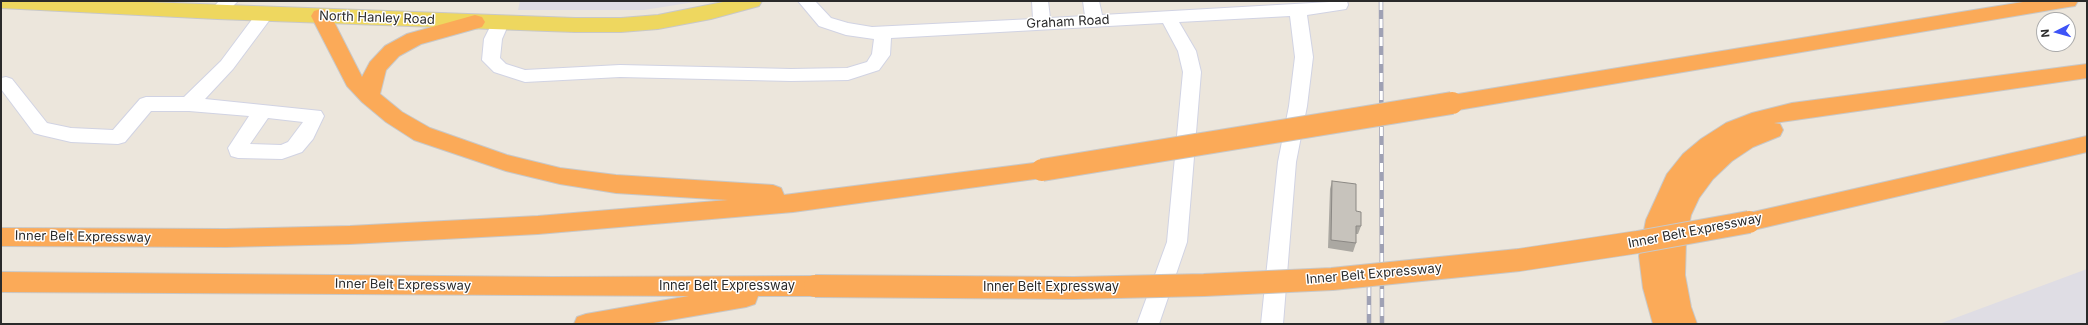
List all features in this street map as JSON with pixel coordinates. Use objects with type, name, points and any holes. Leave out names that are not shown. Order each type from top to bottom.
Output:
[{"type":"highway","name":"Inner Belt Expressway","points":[[12,237],[226,238],[467,229],[666,215],[842,197],[1050,169],[2068,1]]},
{"type":"highway","points":[[321,16],[354,81],[369,97],[394,117],[422,134],[458,148],[506,163],[560,176],[616,184],[669,189],[842,197]]},
{"type":"highway","points":[[369,97],[373,76],[377,67],[392,51],[414,39],[476,22]]},
{"type":"highway","points":[[1665,324],[1655,288],[1651,256],[1657,220],[1675,180],[1691,160],[1709,145],[1734,129],[1760,118],[1792,111],[2087,71]]},
{"type":"highway","points":[[1685,324],[1679,307],[1673,275],[1674,240],[1680,215],[1690,194],[1705,173],[1724,155],[1745,141],[1770,131],[1802,122],[2087,84]]},
{"type":"highway","name":"Inner Belt Expressway","points":[[1,282],[560,287],[814,286],[1110,288],[1332,278],[1534,258],[1638,242],[1749,222],[2087,144]]},
{"type":"highway","points":[[2065,149],[2087,147]]},
{"type":"highway","points":[[586,324],[814,286]]},
{"type":"main road","name":"North Hanley Road","points":[[1,2],[224,7],[265,14],[500,23],[621,25],[658,22],[711,12],[752,1]]},
{"type":"street","name":"Graham Road","points":[[806,1],[825,22],[846,29],[872,33],[1298,10],[1340,3]]},
{"type":"street","points":[[1040,1],[1042,24]]},
{"type":"street","points":[[1091,1],[1095,21]]},
{"type":"street","points":[[1272,324],[1287,162],[1298,106],[1304,57],[1298,10]]},
{"type":"street","points":[[188,104],[227,65],[265,14]]},
{"type":"street","points":[[1148,324],[1177,242],[1192,72],[1187,51],[1168,17]]},
{"type":"street","points":[[500,23],[493,39],[491,60],[500,68],[525,76],[620,71],[791,75],[848,74],[873,66],[881,55],[883,32]]},
{"type":"street","points":[[6,83],[41,128],[71,135],[118,137],[146,104],[188,104],[263,111]]},
{"type":"shaded area","points":[[520,1],[701,1],[644,10],[518,10]]},
{"type":"shaded area","points":[[2087,269],[2087,324],[1939,324]]},
{"type":"building","points":[[1332,181],[1356,184],[1356,211],[1361,212],[1361,226],[1356,226],[1356,243],[1331,240]]},
{"type":"railway","points":[[1381,1],[1382,324]]},
{"type":"railway","points":[[1369,287],[1369,324]]}]
